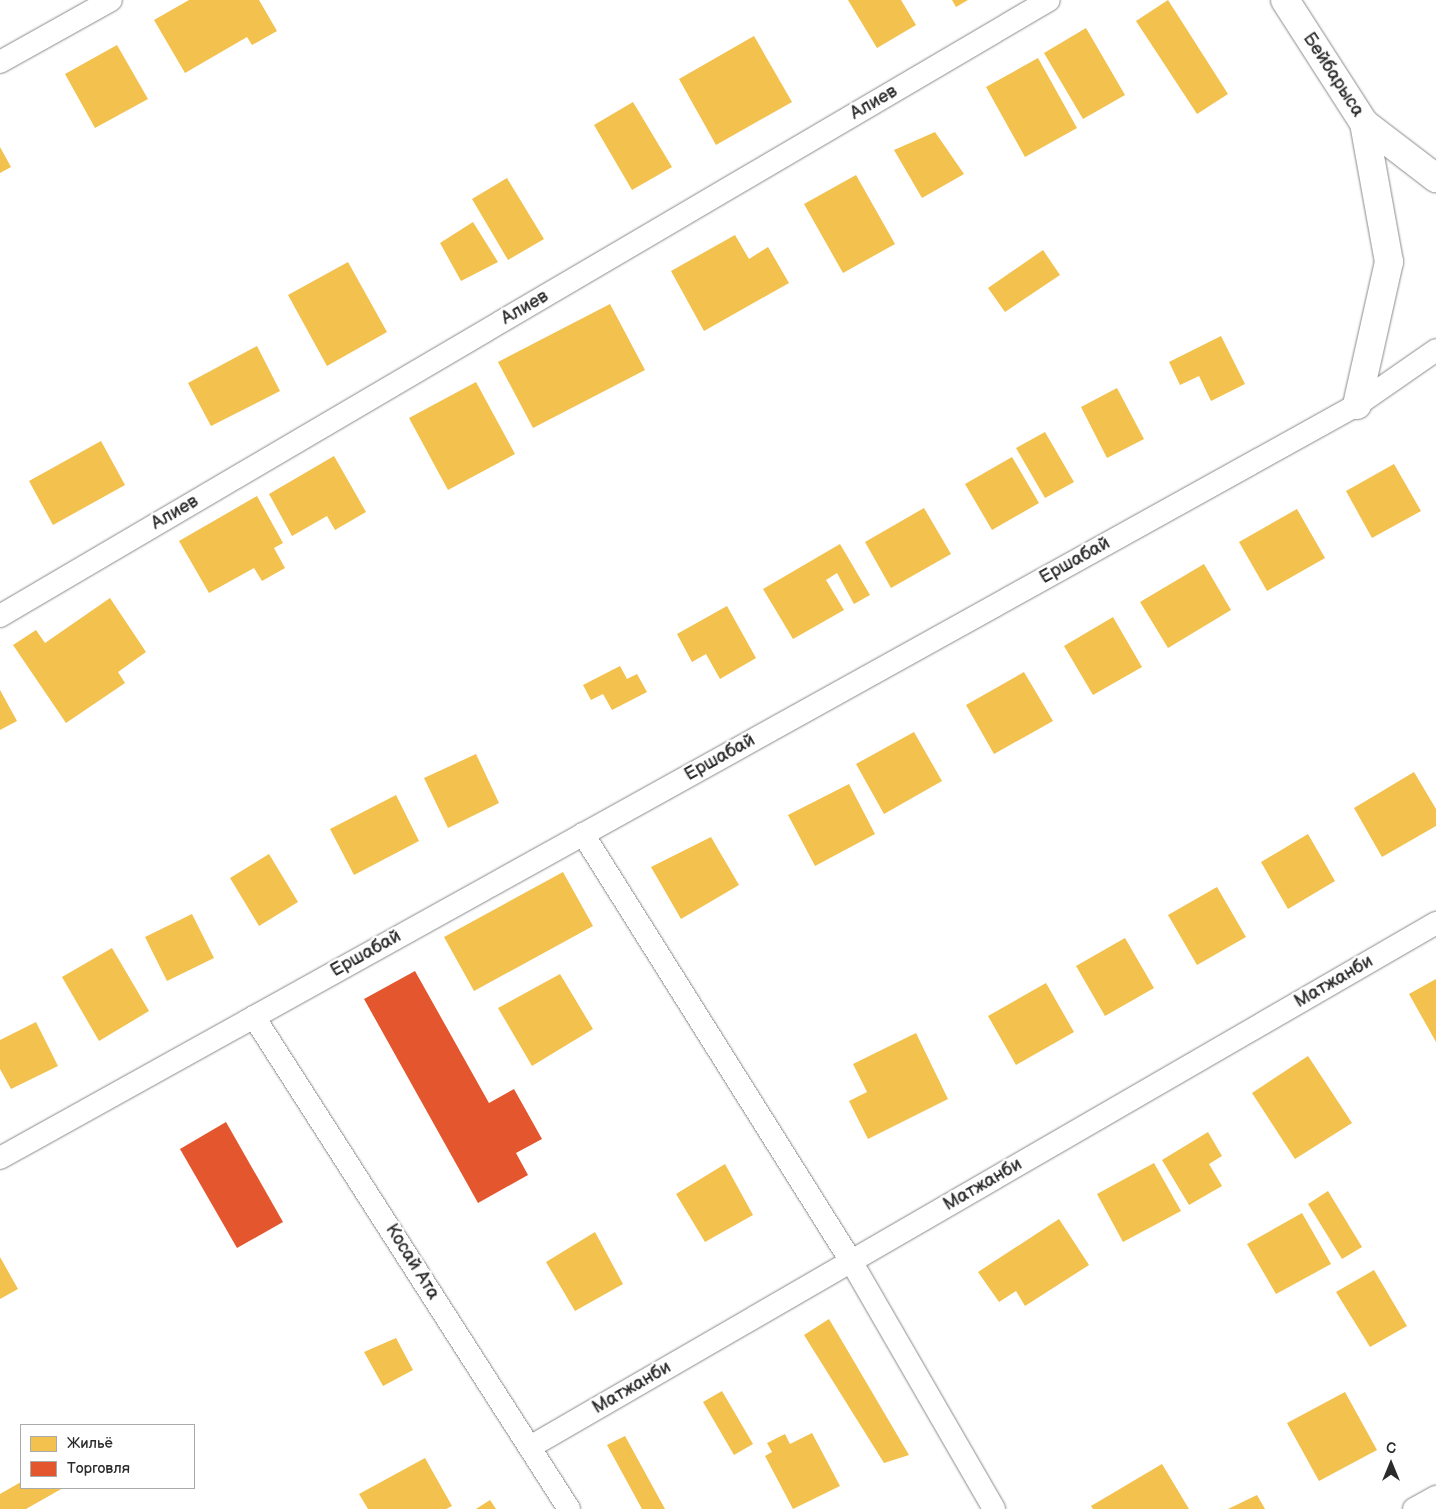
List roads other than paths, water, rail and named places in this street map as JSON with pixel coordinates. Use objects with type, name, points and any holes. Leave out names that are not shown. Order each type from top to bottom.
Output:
[{"type":"street","points":[[0,62],[111,0]]},
{"type":"street","name":"Алиев","points":[[0,616],[1049,0]]},
{"type":"street","name":"Бейбарыса","points":[[1285,0],[1364,123],[1436,178]]},
{"type":"street","points":[[1357,405],[1389,262],[1364,123]]},
{"type":"street","name":"Ершабай","points":[[0,1158],[1357,405],[1436,350]]},
{"type":"street","points":[[583,834],[851,1261],[994,1509]]},
{"type":"street","name":"Матжанби","points":[[530,1448],[1436,923]]},
{"type":"street","name":"Косай Ата","points":[[254,1017],[569,1509]]},
{"type":"street","points":[[1414,1509],[1436,1497]]}]
